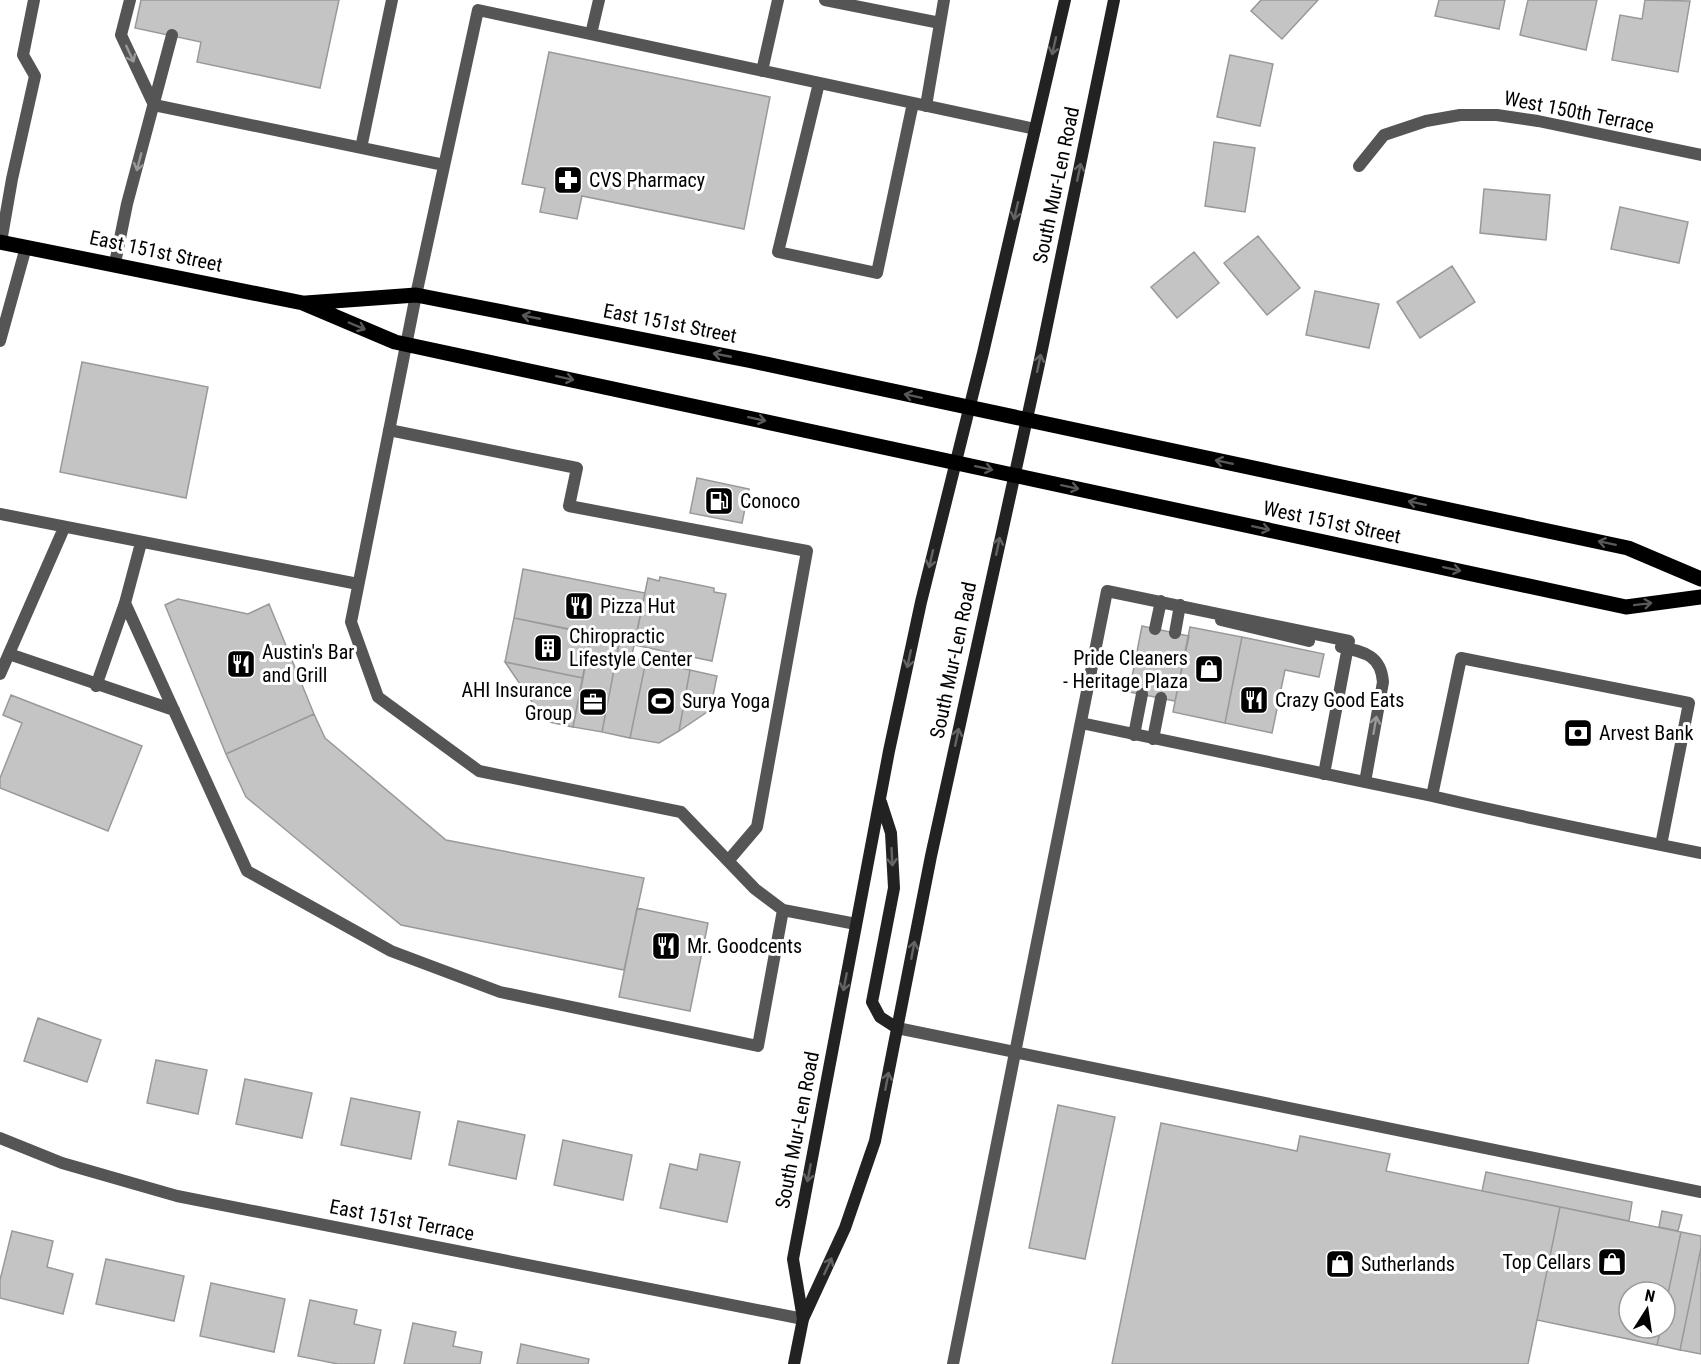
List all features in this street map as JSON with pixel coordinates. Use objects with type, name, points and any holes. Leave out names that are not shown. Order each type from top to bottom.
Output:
[{"type":"main road","name":"South Mur-Len Road","points":[[803,1319],[793,1259],[880,800],[919,613],[970,408],[1065,0]]},
{"type":"main road","name":"South Mur-Len Road","points":[[794,1364],[803,1319],[846,1228],[875,1142],[897,1028],[1114,0]]},
{"type":"main road","name":"East 151st Street","points":[[1,242],[115,263],[303,303],[406,344],[955,462]]},
{"type":"main road","name":"East 151st Street","points":[[303,303],[416,295],[1026,420]]},
{"type":"main road","name":"West 151st Street","points":[[1026,420],[1629,548],[1701,579]]},
{"type":"main road","name":"West 151st Street","points":[[955,462],[1626,607],[1701,597]]},
{"type":"main road","points":[[880,800],[891,833],[894,888],[872,1002],[880,1017],[897,1028]]},
{"type":"street","points":[[1,242],[12,179],[35,76],[23,55],[34,0]]},
{"type":"street","points":[[130,0],[121,35],[154,105]]},
{"type":"street","points":[[361,148],[392,0]]},
{"type":"street","points":[[591,34],[599,0]]},
{"type":"street","points":[[762,71],[778,0]]},
{"type":"street","points":[[825,0],[940,22]]},
{"type":"street","points":[[819,83],[778,252],[877,273],[944,0]]},
{"type":"street","points":[[856,924],[783,910],[755,889],[681,812],[479,771],[378,697],[351,622],[416,295],[479,5],[591,34],[1035,129]]},
{"type":"street","points":[[115,263],[127,204],[172,35]]},
{"type":"street","points":[[154,105],[444,165]]},
{"type":"street","name":"West 150th Terrace","points":[[1359,166],[1384,135],[1426,121],[1460,116],[1497,115],[1538,121],[1701,155]]},
{"type":"street","points":[[0,341],[26,247]]},
{"type":"street","points":[[389,430],[577,468],[569,506],[807,551],[757,828],[728,861]]},
{"type":"street","points":[[0,514],[358,584]]},
{"type":"street","points":[[0,674],[64,528]]},
{"type":"street","points":[[96,686],[125,603],[141,543]]},
{"type":"street","points":[[953,1364],[1017,1052],[1107,591],[1215,612],[1222,621],[1242,627],[1366,652],[1376,659],[1382,669],[1383,682],[1365,782]]},
{"type":"street","points":[[1155,629],[1161,601]]},
{"type":"street","points":[[125,603],[247,871],[391,951],[501,992],[758,1046],[783,910]]},
{"type":"street","points":[[1175,633],[1180,605]]},
{"type":"street","points":[[1324,774],[1347,648]]},
{"type":"street","points":[[9,654],[96,686],[174,710]]},
{"type":"street","points":[[1432,796],[1461,658],[1689,703],[1661,845]]},
{"type":"street","points":[[1134,735],[1142,694]]},
{"type":"street","points":[[1153,739],[1161,698]]},
{"type":"street","points":[[1081,723],[1701,853]]},
{"type":"street","points":[[897,1028],[1701,1192]]},
{"type":"street","name":"East 151st Terrace","points":[[0,1138],[62,1163],[177,1196],[803,1319]]},
{"type":"building","points":[[141,0],[339,0],[320,88],[197,62],[201,42],[135,28]]},
{"type":"building","points":[[1261,0],[1318,0],[1282,39],[1251,11]]},
{"type":"building","points":[[1439,0],[1505,0],[1499,29],[1435,16]]},
{"type":"building","points":[[1528,0],[1597,0],[1586,50],[1520,35]]},
{"type":"building","points":[[1645,0],[1690,1],[1678,72],[1612,60],[1620,15],[1642,19]]},
{"type":"building","name":"CVS Pharmacy","points":[[549,52],[770,97],[744,229],[582,196],[577,219],[540,212],[545,188],[522,184]]},
{"type":"building","points":[[1230,55],[1273,64],[1260,126],[1217,117]]},
{"type":"building","points":[[1214,142],[1255,148],[1245,212],[1205,206]]},
{"type":"building","points":[[1484,189],[1550,195],[1546,240],[1480,233]]},
{"type":"building","points":[[1620,207],[1688,222],[1679,263],[1611,249]]},
{"type":"building","points":[[1258,236],[1300,288],[1267,315],[1224,263]]},
{"type":"building","points":[[1194,252],[1219,283],[1177,318],[1151,287]]},
{"type":"building","points":[[1452,266],[1475,302],[1420,338],[1397,302]]},
{"type":"building","points":[[1315,291],[1379,304],[1369,348],[1306,335]]},
{"type":"building","points":[[82,362],[208,387],[186,498],[60,472]]},
{"type":"building","name":"Conoco","points":[[697,478],[749,489],[742,523],[690,513]]},
{"type":"building","name":"Pizza Hut","points":[[523,569],[645,593],[635,642],[514,618]]},
{"type":"building","points":[[660,577],[714,588],[714,592],[726,594],[712,661],[634,645],[648,578],[659,581]]},
{"type":"building","name":"Austin's Bar and Grill","points":[[178,599],[248,614],[269,604],[314,714],[226,754],[165,605]]},
{"type":"building","name":"Chiropractic Lifestyle Center","points":[[514,618],[591,634],[583,678],[505,662]]},
{"type":"building","points":[[1142,626],[1189,636],[1175,701],[1129,692]]},
{"type":"building","name":"Pride Cleaners - Heritage Plaza","points":[[1190,627],[1242,637],[1225,723],[1173,712]]},
{"type":"building","name":"AHI Insurance Group","points":[[591,634],[620,639],[602,732],[573,727]]},
{"type":"building","name":"Crazy Good Eats","points":[[1242,637],[1324,654],[1319,677],[1285,670],[1272,733],[1225,723]]},
{"type":"building","points":[[620,639],[635,642],[631,658],[646,661],[630,738],[602,732]]},
{"type":"building","name":"Surya Yoga","points":[[646,661],[690,670],[679,731],[659,743],[630,738]]},
{"type":"building","points":[[505,662],[583,678],[573,727],[545,721]]},
{"type":"building","points":[[690,670],[717,676],[710,710],[679,731]]},
{"type":"building","points":[[11,695],[142,746],[108,831],[0,788],[0,778],[22,723],[3,715]]},
{"type":"building","points":[[314,714],[325,738],[446,840],[644,878],[624,970],[401,925],[246,797],[226,754]]},
{"type":"building","name":"Mr. Goodcents","points":[[637,908],[708,923],[690,1011],[619,997]]},
{"type":"building","points":[[38,1018],[101,1040],[87,1082],[24,1061]]},
{"type":"building","points":[[156,1060],[207,1070],[198,1114],[147,1103]]},
{"type":"building","points":[[245,1079],[312,1093],[302,1138],[236,1124]]},
{"type":"building","points":[[351,1098],[420,1112],[411,1159],[341,1145]]},
{"type":"building","points":[[1058,1105],[1115,1117],[1085,1259],[1029,1248]]},
{"type":"building","points":[[458,1121],[525,1135],[516,1179],[449,1165]]},
{"type":"building","name":"Sutherlands","points":[[1161,1123],[1297,1151],[1300,1136],[1390,1154],[1386,1171],[1560,1207],[1528,1364],[1112,1364]]},
{"type":"building","points":[[563,1140],[632,1155],[623,1200],[554,1185]]},
{"type":"building","points":[[700,1154],[740,1162],[727,1222],[660,1208],[670,1164],[697,1170]]},
{"type":"building","points":[[1486,1172],[1632,1202],[1629,1221],[1482,1191]]},
{"type":"building","name":"Top Cellars","points":[[1560,1207],[1681,1232],[1671,1280],[1617,1280],[1617,1337],[1537,1320]]},
{"type":"building","points":[[1662,1211],[1682,1215],[1678,1231],[1659,1227]]},
{"type":"building","points":[[12,1231],[53,1241],[47,1267],[73,1274],[63,1314],[0,1298],[0,1280]]},
{"type":"building","points":[[1681,1232],[1701,1236],[1701,1248],[1680,1350],[1657,1345],[1658,1340],[1677,1340],[1677,1280],[1671,1280]]},
{"type":"building","points":[[1701,1248],[1701,1354],[1680,1350]]},
{"type":"building","points":[[106,1259],[184,1276],[174,1321],[96,1304]]},
{"type":"building","points":[[211,1283],[285,1299],[274,1352],[200,1336]]},
{"type":"building","points":[[310,1300],[357,1310],[354,1324],[381,1330],[374,1364],[338,1364],[298,1356]]},
{"type":"building","points":[[413,1323],[456,1332],[453,1346],[482,1352],[480,1364],[404,1364]]},
{"type":"building","name":"Top Cellars","points":[[1633,1340],[1658,1340],[1657,1345]]},
{"type":"building","points":[[521,1344],[589,1359],[588,1364],[517,1364]]},
{"type":"place","name":"CVS Pharmacy","points":[[568,180]]},
{"type":"place","name":"Conoco","points":[[719,501]]},
{"type":"place","name":"Pizza Hut","points":[[579,606]]},
{"type":"place","name":"Chiropractic Lifestyle Center","points":[[548,648]]},
{"type":"place","name":"Austin's Bar and Grill","points":[[241,664]]},
{"type":"place","name":"Pride Cleaners - Heritage Plaza","points":[[1209,669]]},
{"type":"place","name":"Crazy Good Eats","points":[[1254,700]]},
{"type":"place","name":"Surya Yoga","points":[[661,701]]},
{"type":"place","name":"AHI Insurance Group","points":[[593,702]]},
{"type":"place","name":"Arvest Bank","points":[[1578,733]]},
{"type":"place","name":"Mr. Goodcents","points":[[666,946]]},
{"type":"place","name":"Top Cellars","points":[[1612,1262]]},
{"type":"place","name":"Sutherlands","points":[[1340,1264]]}]
